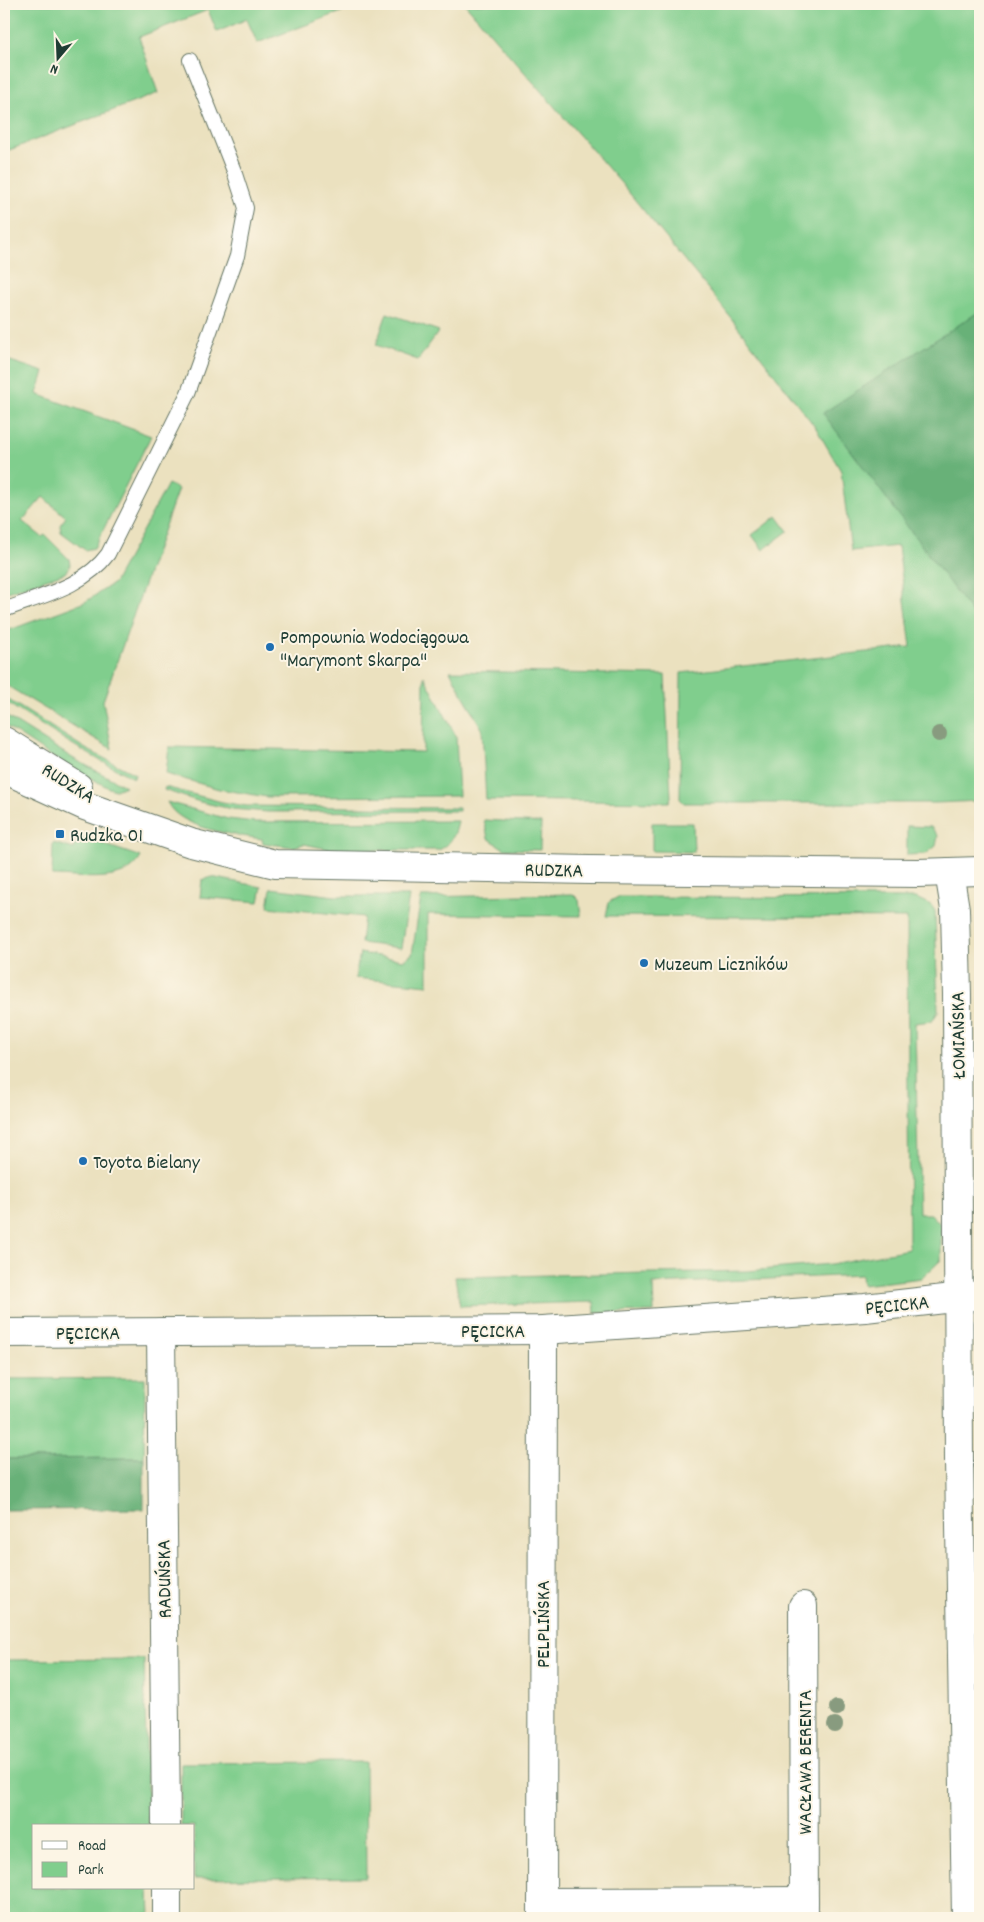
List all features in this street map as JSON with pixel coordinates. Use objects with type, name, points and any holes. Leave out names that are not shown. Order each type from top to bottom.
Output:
[{"type":"street","name":"RUDZKA","points":[[4,741],[135,822]]},
{"type":"street","name":"RUDZKA","points":[[4,769],[84,806],[135,822],[191,843],[275,864],[589,870],[980,871]]},
{"type":"street","name":"ŁOMIAŃSKA","points":[[949,872],[955,917],[970,1296],[966,1918]]},
{"type":"street","name":"PĘCICKA","points":[[4,1333],[542,1330],[865,1308],[970,1296]]},
{"type":"street","name":"PELPLIŃSKA","points":[[542,1330],[542,1910]]},
{"type":"street","name":"RADUŃSKA","points":[[161,1332],[166,1824]]},
{"type":"street","name":"WACŁAWA BERENTA","points":[[803,1606],[804,1910]]},
{"type":"street","points":[[167,1890],[167,1918]]},
{"type":"street","points":[[542,1910],[804,1910]]},
{"type":"lane","points":[[4,610],[73,583],[100,565],[108,554],[188,394],[236,256],[246,208],[234,171],[190,60]]},
{"type":"green space","points":[[4,4],[363,4],[257,43],[247,19],[217,32],[208,10],[139,37],[158,93],[4,152]]},
{"type":"green space","points":[[465,4],[980,4],[980,801],[936,803],[684,803],[680,799],[681,673],[911,647],[898,546],[851,551],[841,471],[816,428],[717,300],[621,183]]},
{"type":"green space","points":[[980,311],[980,624],[823,413]]},
{"type":"green space","points":[[387,313],[439,331],[418,360],[376,345]]},
{"type":"green space","points":[[4,359],[44,372],[37,394],[151,436],[94,548],[85,550],[61,532],[60,525],[66,517],[43,497],[22,521],[42,537],[45,535],[69,559],[70,565],[65,573],[4,593]]},
{"type":"green space","points":[[168,484],[178,489],[103,701],[112,749],[4,684],[4,632],[85,602],[114,583]]},
{"type":"green space","points":[[777,516],[788,531],[763,550],[752,535]]},
{"type":"green space","points":[[450,671],[665,675],[671,797],[669,802],[486,800],[482,729]]},
{"type":"green space","points":[[424,676],[456,736],[459,796],[267,797],[219,789],[166,774],[169,747],[423,752]]},
{"type":"green space","points":[[4,697],[86,749],[135,774],[134,778],[51,731],[4,701]]},
{"type":"green space","points":[[4,715],[74,759],[125,786],[116,790],[109,788],[57,760],[4,725]]},
{"type":"green space","points":[[165,787],[222,802],[247,806],[459,808],[459,811],[268,812],[232,809],[200,802],[164,790]]},
{"type":"green space","points":[[167,802],[228,819],[255,822],[458,821],[452,838],[447,845],[439,850],[333,850],[304,844],[293,847],[263,843],[262,839],[224,833],[195,825],[173,811]]},
{"type":"green space","points":[[484,820],[541,823],[540,850],[504,849],[488,838]]},
{"type":"green space","points":[[652,823],[693,823],[694,852],[652,851]]},
{"type":"green space","points":[[907,826],[931,827],[938,836],[936,846],[926,854],[907,855]]},
{"type":"green space","points":[[79,836],[141,857],[134,866],[114,876],[89,878],[52,876],[53,843],[74,849]]},
{"type":"green space","points":[[211,877],[262,887],[259,902],[200,897],[202,880]]},
{"type":"green space","points":[[271,888],[335,896],[409,896],[401,948],[361,943],[364,917],[268,907]]},
{"type":"green space","points":[[573,894],[579,900],[581,916],[428,914],[428,985],[355,978],[360,953],[403,960],[412,954],[421,897]]},
{"type":"green space","points":[[618,897],[916,898],[931,905],[935,911],[938,1012],[932,1021],[915,1023],[919,1214],[931,1214],[941,1225],[941,1260],[922,1278],[862,1285],[861,1275],[653,1284],[654,1312],[595,1313],[594,1302],[460,1306],[455,1277],[747,1271],[831,1264],[909,1249],[907,918],[606,916],[609,902]]},
{"type":"green space","points":[[145,1378],[144,1458],[4,1459],[4,1379]]},
{"type":"green space","points":[[144,1458],[144,1509],[4,1510],[4,1459]]},
{"type":"green space","points":[[144,1659],[148,1824],[32,1824],[32,1890],[149,1890],[150,1918],[4,1918],[4,1660]]},
{"type":"green space","points":[[365,1762],[366,1877],[195,1879],[195,1824],[181,1824],[181,1763]]},
{"type":"place","name":"Pompownia Wodociągowa \"Marymont Skarpa\"","points":[[270,647]]},
{"type":"place","name":"Rudzka 01","points":[[60,834]]},
{"type":"place","name":"Muzeum Liczników","points":[[644,963]]},
{"type":"place","name":"Toyota Bielany","points":[[83,1161]]}]
